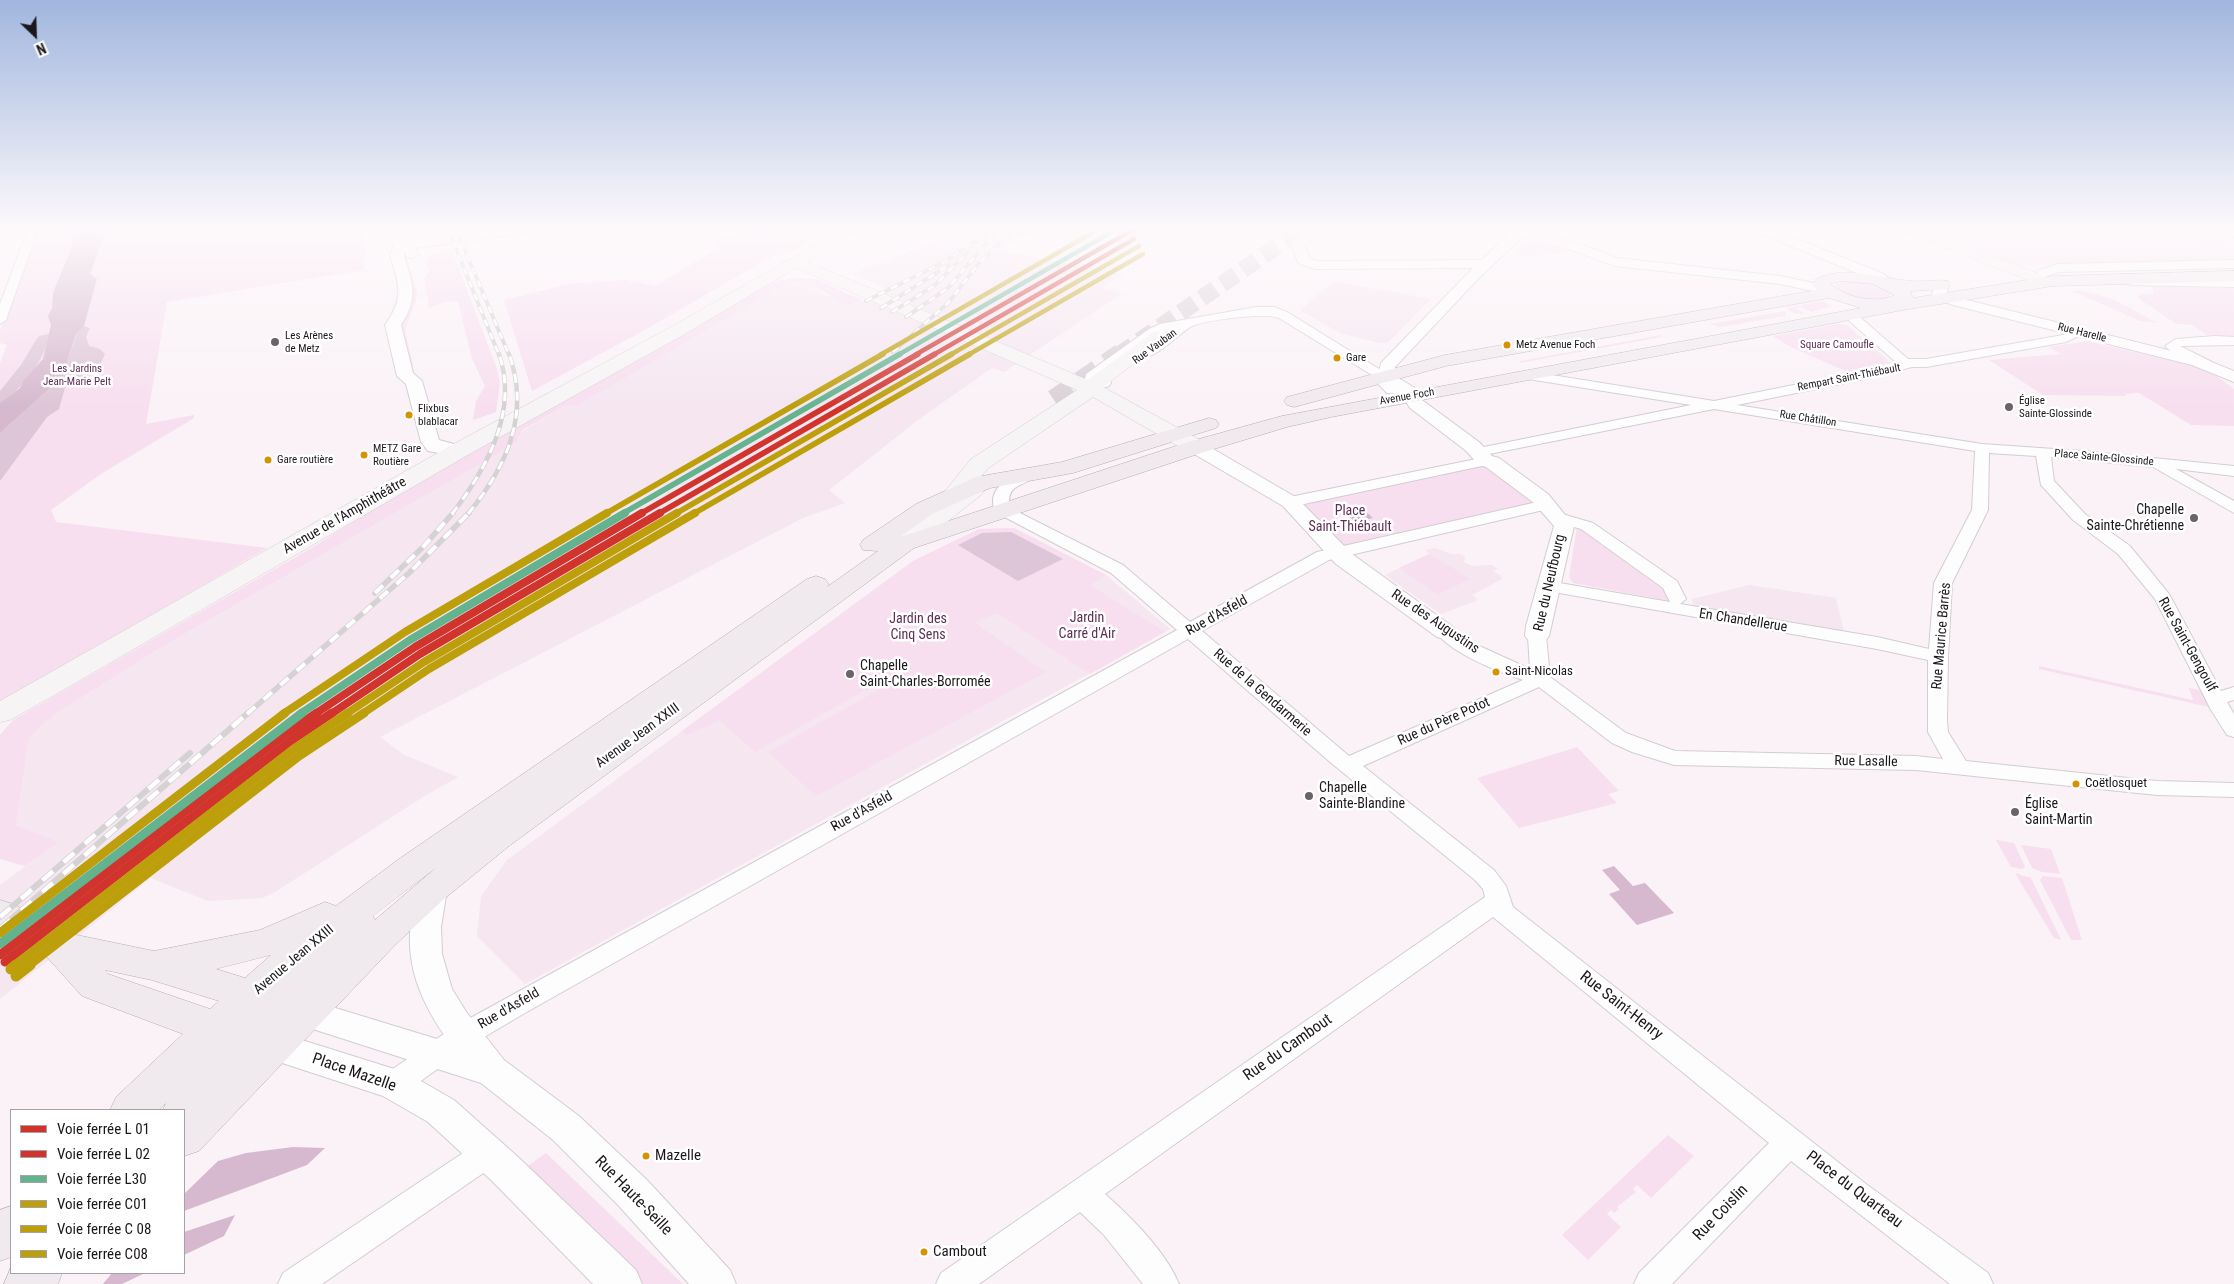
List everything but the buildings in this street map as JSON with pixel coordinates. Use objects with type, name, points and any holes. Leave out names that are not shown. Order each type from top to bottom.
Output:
[{"type":"main road","name":"Avenue de l'Amphithéâtre","points":[[0,713],[458,451],[677,331],[749,289]]},
{"type":"main road","points":[[858,289],[1112,398],[1196,447]]},
{"type":"main road","points":[[1825,289],[1829,292],[1867,302],[1899,303],[1953,289]]},
{"type":"main road","points":[[1897,289],[1904,293],[1905,297],[1899,303]]},
{"type":"main road","points":[[1931,289],[1943,291],[1958,289]]},
{"type":"main road","name":"Avenue Foch","points":[[953,496],[984,482],[1065,468],[1176,434],[1465,357],[1829,292]]},
{"type":"main road","name":"Avenue Foch","points":[[1003,510],[1196,447],[1307,416],[1850,315],[1899,303]]},
{"type":"main road","name":"Rue Vauban","points":[[953,496],[978,464],[1080,398],[1106,374],[1158,336]]},
{"type":"main road","points":[[1465,357],[1478,364],[1527,375]]},
{"type":"main road","points":[[924,509],[978,452],[1054,400]]},
{"type":"main road","points":[[958,525],[978,501],[991,456]]},
{"type":"main road","points":[[905,543],[984,482]]},
{"type":"main road","name":"Avenue Jean XXIII","points":[[422,879],[924,509],[953,496]]},
{"type":"main road","name":"Avenue Jean XXIII","points":[[422,879],[497,838],[905,543],[1003,510]]},
{"type":"main road","name":"Avenue de l'Amphithéâtre","points":[[0,725],[53,684]]},
{"type":"main road","points":[[152,965],[233,952],[272,942],[422,879]]},
{"type":"main road","points":[[185,1109],[263,1021],[422,879]]},
{"type":"main road","points":[[0,914],[59,946],[152,965],[263,1021]]},
{"type":"main road","points":[[59,946],[95,985],[263,1021]]},
{"type":"main road","points":[[132,1109],[263,1021]]},
{"type":"main road","points":[[185,1136],[263,1021]]},
{"type":"main road","points":[[0,1239],[10,1229]]},
{"type":"main road","points":[[28,1284],[38,1274]]},
{"type":"street","points":[[0,320],[11,289]]},
{"type":"street","points":[[407,289],[408,294],[405,307],[393,325],[405,376],[414,381],[430,442],[435,447],[458,451]]},
{"type":"street","points":[[414,381],[420,373],[410,339],[409,325],[421,297],[419,289]]},
{"type":"street","points":[[1461,289],[1401,350],[1388,366],[1385,377],[1386,384],[1400,395],[1410,397],[1553,512],[1588,526],[1671,586],[1677,604]]},
{"type":"street","points":[[1816,289],[1829,292]]},
{"type":"street","name":"Rue Harelle","points":[[1943,291],[2081,332],[2213,367],[2234,377]]},
{"type":"street","points":[[1189,323],[1256,311],[1274,311],[1385,377]]},
{"type":"street","points":[[1850,315],[1905,363]]},
{"type":"street","name":"Rue Vauban","points":[[1090,388],[1109,381],[1189,323]]},
{"type":"street","name":"Rempart Saint-Thiébault","points":[[1482,456],[1670,414],[1906,366],[1905,363],[1944,360],[2066,338],[2081,332]]},
{"type":"street","points":[[2213,367],[2171,346],[2176,343],[2216,340],[2234,341]]},
{"type":"street","name":"Rue Châtillon","points":[[1556,370],[1574,382]]},
{"type":"street","name":"Rue Châtillon","points":[[1527,375],[1982,448],[2043,453]]},
{"type":"street","points":[[1670,414],[1685,406],[1679,399]]},
{"type":"street","points":[[1196,447],[1290,502],[1338,552],[1553,512]]},
{"type":"street","name":"Rue Maurice Barrès","points":[[1959,767],[1938,732],[1938,657],[1943,583],[1980,510],[1982,448]]},
{"type":"street","name":"Place Sainte-Glossinde","points":[[2043,453],[2161,464]]},
{"type":"street","name":"Rue Saint-Gengoulf","points":[[2043,453],[2046,482],[2079,517],[2124,550],[2163,598],[2225,696],[2220,710],[2234,730]]},
{"type":"street","points":[[1290,502],[1482,456]]},
{"type":"street","points":[[2161,464],[2234,471]]},
{"type":"street","points":[[2161,464],[2234,508]]},
{"type":"street","name":"Avenue Foch","points":[[1003,510],[1000,496],[1003,490],[1014,480],[1027,475]]},
{"type":"street","name":"Rue de la Gendarmerie","points":[[1003,510],[1117,569],[1347,765],[1481,872],[1492,882],[1496,892],[1496,902]]},
{"type":"street","name":"Rue du Neufbourg","points":[[1541,679],[1538,658],[1538,626],[1564,526],[1553,512]]},
{"type":"street","name":"Rue d'Asfeld","points":[[394,1084],[450,1044],[1323,556],[1338,552]]},
{"type":"street","name":"Rue des Augustins","points":[[1338,552],[1370,579],[1468,648],[1514,670],[1541,679],[1603,728],[1639,747],[1662,755]]},
{"type":"street","name":"En Chandellerue","points":[[1548,586],[1677,604],[1877,643],[1938,657]]},
{"type":"street","name":"Rue du Père Potot","points":[[1347,765],[1541,679]]},
{"type":"street","name":"Rue Lasalle","points":[[1662,755],[1684,760],[1876,762],[1959,767],[2070,778]]},
{"type":"street","points":[[2070,778],[2156,788],[2234,790]]},
{"type":"street","points":[[263,1021],[450,1044],[426,960],[422,879]]},
{"type":"street","name":"Rue Saint-Henry","points":[[1496,902],[1504,914],[1749,1108]]},
{"type":"street","name":"Rue du Cambout","points":[[952,1284],[1496,902]]},
{"type":"street","name":"Place Mazelle","points":[[263,1021],[394,1084],[441,1111],[488,1153]]},
{"type":"street","name":"Rue Haute-Seille","points":[[450,1044],[492,1071],[566,1128],[633,1193],[716,1284]]},
{"type":"street","name":"Place du Quarteau","points":[[1749,1108],[1855,1194],[1969,1278]]},
{"type":"street","name":"Rue Coislin","points":[[1650,1284],[1790,1142]]},
{"type":"street","points":[[294,1284],[488,1153],[622,1284]]},
{"type":"street","points":[[1081,1194],[1105,1212],[1163,1284]]},
{"type":"shaded area","points":[[55,289],[94,289],[84,326],[76,334],[62,377],[0,433],[0,403],[20,388],[24,380],[43,359],[51,325],[48,316],[52,308]]},
{"type":"shaded area","points":[[778,289],[815,289],[829,296],[835,296],[849,307],[884,289],[1106,289],[1123,293],[1004,372],[992,368],[922,417],[829,490],[845,503],[803,518],[380,737],[404,755],[458,777],[423,797],[275,892],[262,898],[208,901],[151,878],[0,999],[0,885],[58,842],[16,825],[29,739],[41,726],[60,711],[167,644],[517,443],[521,432],[568,404],[577,406]]},
{"type":"shaded area","points":[[1324,289],[1376,289],[1431,299],[1389,342],[1380,343],[1342,334],[1301,311]]},
{"type":"shaded area","points":[[1361,507],[1373,518],[1354,522],[1342,511]]},
{"type":"shaded area","points":[[1014,528],[1106,575],[1170,629],[525,984],[477,936],[481,896],[507,860],[913,561],[979,529]]},
{"type":"shaded area","points":[[1435,548],[1451,554],[1461,554],[1465,557],[1464,562],[1472,566],[1492,565],[1498,569],[1493,571],[1501,576],[1502,579],[1472,595],[1478,600],[1441,614],[1385,575],[1429,554],[1425,550]]},
{"type":"shaded area","points":[[1749,585],[1836,598],[1844,632],[1693,608],[1692,599]]},
{"type":"shaded area","points":[[1614,866],[1633,886],[1645,883],[1674,913],[1637,925],[1609,894],[1620,890],[1602,870]]},
{"type":"shaded area","points":[[293,1147],[325,1148],[307,1165],[185,1211],[185,1193],[218,1161],[246,1153]]},
{"type":"shaded area","points":[[235,1215],[224,1236],[185,1255],[185,1232]]},
{"type":"shaded area","points":[[111,1274],[143,1274],[122,1284],[103,1284]]},
{"type":"green space","name":"Les Jardins Jean-Marie Pelt","points":[[16,289],[248,289],[167,302],[146,424],[194,415],[194,418],[101,474],[51,510],[56,522],[267,548],[0,703],[0,363],[7,345],[0,343],[0,331]]},
{"type":"green space","points":[[400,289],[416,289],[416,301],[405,330],[415,374],[409,375],[399,331]]},
{"type":"green space","points":[[426,289],[467,289],[497,369],[500,383],[496,412],[473,420],[476,401],[485,386],[472,359],[458,302],[448,301],[429,308]]},
{"type":"green space","points":[[549,289],[716,289],[532,391],[504,300]]},
{"type":"green space","points":[[759,289],[778,289],[577,406],[568,404],[521,431],[517,443],[167,644],[60,711],[41,726],[29,739],[16,825],[59,842],[25,866],[0,859],[0,735],[13,720],[318,544],[449,461]]},
{"type":"green space","points":[[817,289],[838,289],[862,300],[848,307],[836,298]]},
{"type":"green space","points":[[1837,289],[1886,289],[1891,291],[1892,294],[1887,298],[1872,300],[1855,297]]},
{"type":"green space","points":[[2153,289],[2234,289],[2234,337],[2207,335],[2192,325],[2176,324],[2138,298],[2140,293],[2154,295]]},
{"type":"green space","points":[[2079,290],[2113,299],[2157,323],[2140,321],[2072,291]]},
{"type":"green space","points":[[1823,301],[1833,306],[1812,312],[1801,307],[1795,308],[1805,313],[1799,314],[1786,308]]},
{"type":"green space","points":[[1785,311],[1786,316],[1720,327],[1709,324]]},
{"type":"green space","name":"Square Camoufle","points":[[1838,324],[1847,325],[1891,363],[1847,372],[1789,346],[1773,336]]},
{"type":"green space","points":[[84,326],[90,328],[86,337],[89,346],[100,349],[105,354],[100,365],[92,373],[65,388],[59,409],[47,417],[0,481],[0,433],[62,377],[77,333]]},
{"type":"green space","points":[[49,334],[43,354],[32,373],[17,390],[0,403],[0,391],[21,365],[36,340],[39,336]]},
{"type":"green space","points":[[1661,335],[1662,337],[1519,363],[1521,361]]},
{"type":"green space","points":[[2087,341],[2199,367],[2211,372],[2234,389],[2234,426],[2191,425],[2139,393],[2125,394],[2127,396],[2043,395],[1989,360],[2061,354],[2049,347]]},
{"type":"green space","name":"Place Saint-Thiébault","points":[[1486,461],[1546,505],[1338,552],[1296,510],[1309,497]]},
{"type":"green space","points":[[1577,527],[1668,593],[1670,601],[1573,583],[1569,577]]},
{"type":"green space","name":"Jardin des Cinq Sens","points":[[1014,528],[1106,575],[1090,585],[1165,632],[1090,674],[997,613],[975,623],[1046,672],[816,796],[768,752],[896,680],[890,676],[755,752],[719,720],[688,735],[682,731],[913,561],[979,529]]},
{"type":"green space","points":[[1011,532],[1063,559],[1018,581],[958,545],[982,533]]},
{"type":"green space","points":[[1429,554],[1471,579],[1437,594],[1399,568]]},
{"type":"green space","points":[[2039,666],[2193,700],[2189,688],[2200,690],[2209,707],[2039,669]]},
{"type":"green space","points":[[1577,747],[1619,791],[1608,794],[1617,803],[1519,828],[1477,778]]},
{"type":"green space","points":[[1996,840],[2014,843],[2025,867],[2022,869],[2011,867]]},
{"type":"green space","points":[[2021,845],[2051,849],[2060,874],[2042,872],[2032,868]]},
{"type":"green space","points":[[2015,873],[2031,878],[2061,940],[2054,938]]},
{"type":"green space","points":[[2043,876],[2062,878],[2082,940],[2071,940],[2040,880]]},
{"type":"green space","points":[[1668,1135],[1694,1156],[1651,1198],[1637,1185],[1633,1189],[1636,1192],[1617,1207],[1619,1209],[1614,1213],[1611,1210],[1607,1214],[1621,1227],[1588,1260],[1562,1235]]},
{"type":"green space","points":[[546,1153],[683,1284],[642,1284],[522,1170]]},
{"type":"tunnel","points":[[1119,355],[1215,289]]},
{"type":"tunnel","points":[[1054,400],[1121,354]]},
{"type":"railway","points":[[472,289],[499,355]]},
{"type":"railway","points":[[481,289],[509,355]]},
{"type":"railway","points":[[866,301],[890,289]]},
{"type":"railway","points":[[881,308],[911,289]]},
{"type":"railway","points":[[892,312],[929,289]]},
{"type":"railway","points":[[906,317],[947,289]]},
{"type":"railway","points":[[893,352],[948,303],[959,289]]},
{"type":"railway","points":[[452,514],[477,478],[496,439],[505,397],[504,376],[499,354]]},
{"type":"railway","points":[[468,514],[494,478],[511,439],[516,419],[517,398],[515,376],[509,354]]},
{"type":"railway","points":[[375,593],[422,548],[453,513]]},
{"type":"railway","points":[[247,714],[409,573],[468,514]]},
{"type":"railway","points":[[0,929],[248,713]]},
{"type":"railway","points":[[0,917],[190,753]]},
{"type":"transit line","points":[[0,933],[273,721],[405,632],[532,556],[995,289]]},
{"type":"transit line","points":[[0,955],[284,735],[415,647],[541,571],[1030,289]]},
{"type":"transit line","points":[[5,962],[289,742],[420,654],[545,579],[1048,289]]},
{"type":"rail line","name":"L30","points":[[0,944],[279,728],[410,640],[537,563],[1013,289]]},
{"type":"rail line","name":"C01","points":[[11,969],[294,749],[424,662],[550,586],[1065,289]]},
{"type":"rail line","name":"C08","points":[[16,976],[299,756],[429,669],[554,594],[1083,289]]},
{"type":"place","name":"Les Arènes de Metz","points":[[275,342]]},
{"type":"place","name":"Metz Avenue Foch","points":[[1507,345]]},
{"type":"place","name":"Gare","points":[[1337,358]]},
{"type":"place","name":"Église Sainte-Glossinde","points":[[2009,407]]},
{"type":"place","name":"Flixbus blablacar","points":[[409,415]]},
{"type":"place","name":"METZ Gare Routière","points":[[364,455]]},
{"type":"place","name":"Gare routière","points":[[268,460]]},
{"type":"place","name":"Chapelle Sainte-Chrétienne","points":[[2194,518]]},
{"type":"place","name":"Saint-Nicolas","points":[[1496,672]]},
{"type":"place","name":"Chapelle Saint-Charles-Borromée","points":[[850,674]]},
{"type":"place","name":"Coëtlosquet","points":[[2076,784]]},
{"type":"place","name":"Chapelle Sainte-Blandine","points":[[1309,796]]},
{"type":"place","name":"Église Saint-Martin","points":[[2015,812]]},
{"type":"place","name":"Mazelle","points":[[646,1156]]},
{"type":"place","name":"Cambout","points":[[924,1252]]},
{"type":"park label","name":"Jardin Carré d'Air","points":[[1087,626]]}]
